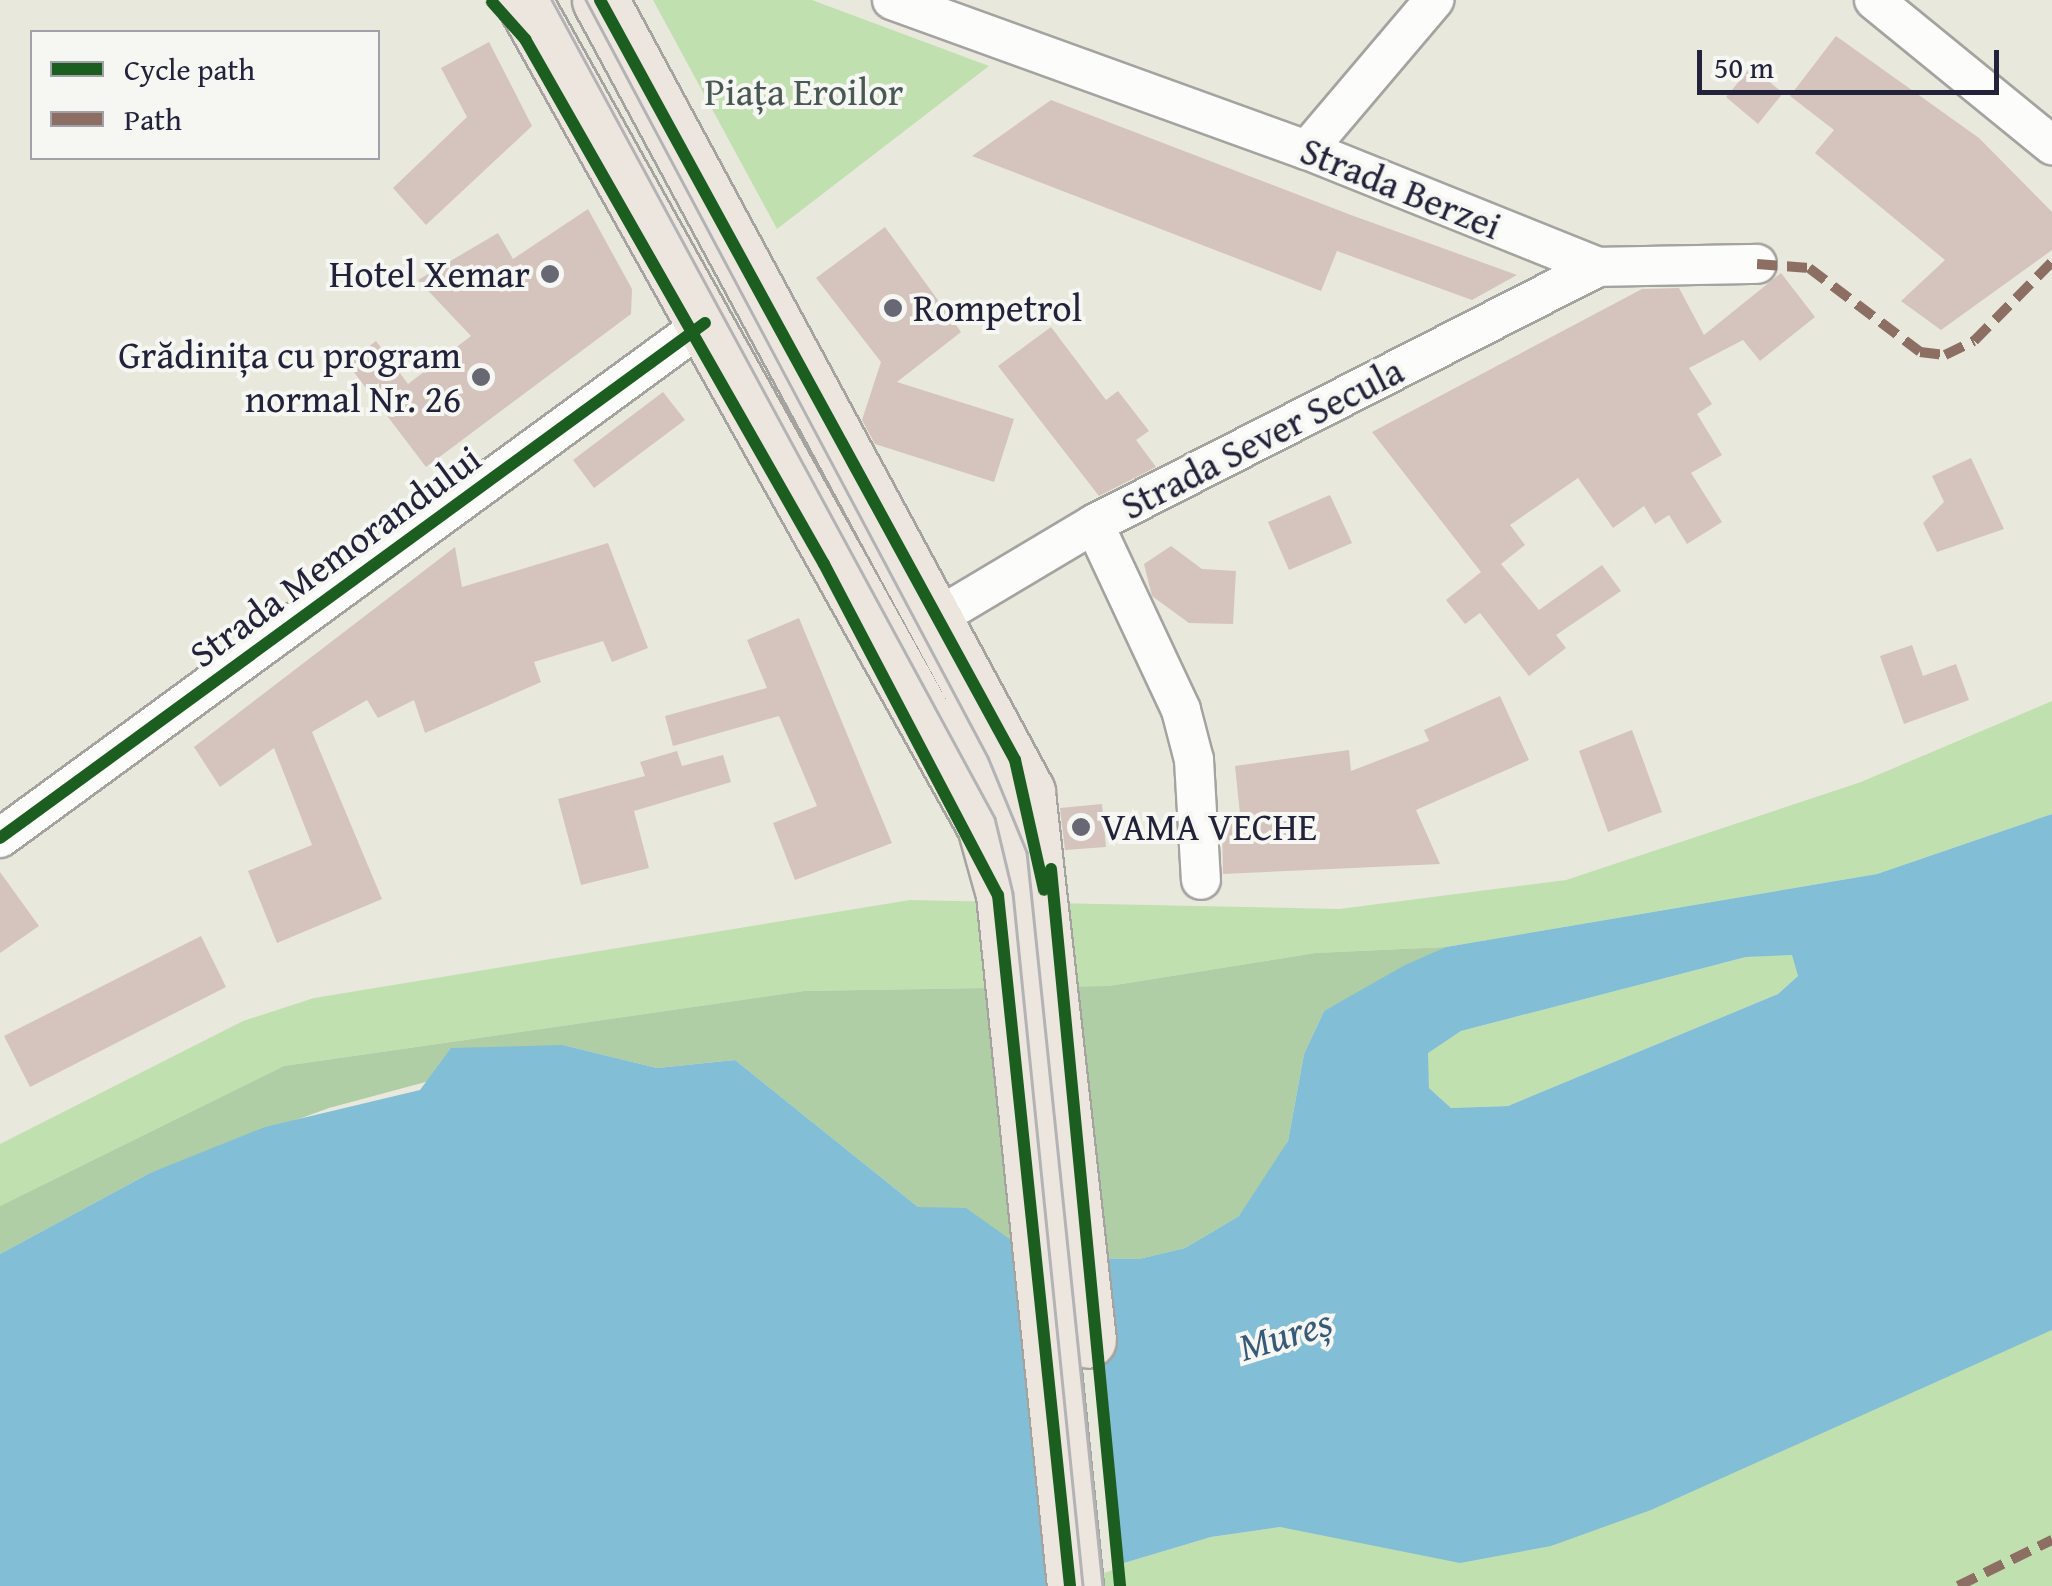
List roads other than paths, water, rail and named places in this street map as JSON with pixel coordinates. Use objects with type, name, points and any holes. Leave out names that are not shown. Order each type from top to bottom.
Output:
[{"type":"main road","points":[[523,0],[1024,892],[1112,1586]]},
{"type":"main road","points":[[600,0],[933,620],[1015,760],[1075,1586]]},
{"type":"street","name":"Strada Berzei","points":[[892,0],[1307,150],[1598,267],[1758,264]]},
{"type":"street","points":[[1307,150],[1434,0]]},
{"type":"street","points":[[1874,0],[2052,144]]},
{"type":"street","name":"Strada Sever Secula","points":[[933,620],[1094,524],[1598,267]]},
{"type":"street","name":"Strada Memorandului","points":[[0,838],[705,323]]},
{"type":"street","points":[[1094,524],[1181,710],[1194,760],[1201,880]]},
{"type":"water","name":"Mureș","points":[[2052,814],[2052,1330],[1651,1510],[1551,1546],[1460,1563],[1280,1527],[1211,1537],[1047,1586],[0,1586],[0,1254],[150,1173],[265,1127],[420,1090],[451,1048],[563,1045],[657,1068],[735,1060],[918,1207],[966,1208],[1035,1257],[1139,1259],[1185,1248],[1239,1216],[1288,1141],[1304,1054],[1324,1011],[1405,965],[1446,947],[1877,874]],"holes":[[[1792,955],[1798,976],[1778,994],[1508,1106],[1451,1108],[1429,1088],[1428,1053],[1461,1031],[1746,957]]]},
{"type":"tram line","points":[[552,0],[995,818],[1013,893],[1083,1586]]},
{"type":"tram line","points":[[586,0],[988,757],[1027,852],[1103,1586]]},
{"type":"place","name":"Hotel Xemar","points":[[550,274]]},
{"type":"place","name":"Rompetrol","points":[[893,308]]},
{"type":"place","name":"Grădinița cu program normal Nr. 26","points":[[481,377]]},
{"type":"place","name":"VAMA VECHE","points":[[1081,827]]},
{"type":"park label","name":"Piața Eroilor","points":[[804,92]]}]
